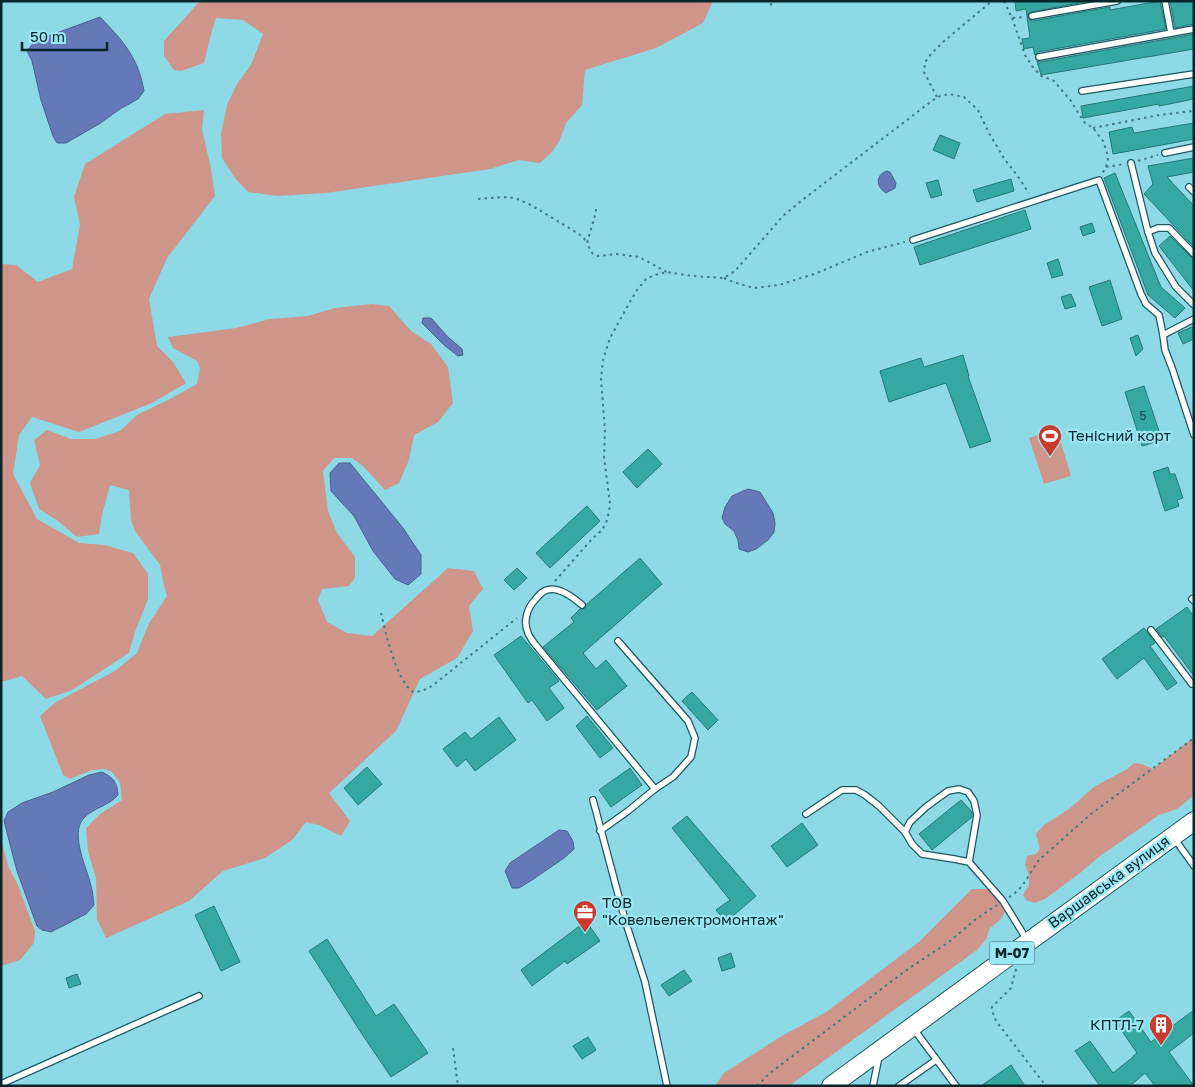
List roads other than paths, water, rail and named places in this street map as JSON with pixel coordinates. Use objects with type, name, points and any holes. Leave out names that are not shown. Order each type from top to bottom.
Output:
[{"type":"highway","name":"Варшавська вулиця","points":[[831,1086],[1194,821]]},
{"type":"lane","points":[[1032,16],[1117,1]]},
{"type":"lane","points":[[1166,1],[1171,33]]},
{"type":"lane","points":[[1039,57],[1194,29]]},
{"type":"lane","points":[[1082,91],[1194,74]]},
{"type":"lane","points":[[1165,153],[1194,147]]},
{"type":"lane","points":[[1131,163],[1155,253],[1176,287],[1194,305]]},
{"type":"lane","points":[[913,240],[1099,180],[1141,294],[1146,304],[1159,315],[1165,350],[1194,435]]},
{"type":"lane","points":[[1189,186],[1194,192]]},
{"type":"lane","points":[[1148,232],[1158,228],[1169,228],[1194,254]]},
{"type":"lane","points":[[1163,335],[1194,319]]},
{"type":"lane","points":[[582,605],[572,595],[548,589],[532,604],[526,614],[528,632],[534,643],[655,789]]},
{"type":"lane","points":[[1151,630],[1192,684],[1194,682]]},
{"type":"lane","points":[[600,831],[673,777],[690,757],[695,738],[688,721],[618,640]]},
{"type":"lane","points":[[905,832],[910,822],[926,807],[948,791],[958,789],[968,792],[974,801],[977,815],[969,862]]},
{"type":"lane","points":[[806,814],[842,790],[856,790],[865,795],[905,832],[912,844],[922,854],[969,862],[1003,901],[1028,941]]},
{"type":"lane","points":[[593,800],[625,920],[645,982],[667,1086]]},
{"type":"lane","points":[[1173,836],[1194,866]]},
{"type":"lane","points":[[1,1084],[199,996]]},
{"type":"lane","points":[[912,1027],[956,1086]]},
{"type":"lane","points":[[873,1086],[880,1050]]},
{"type":"lane","points":[[898,1086],[936,1060]]},
{"type":"water","points":[[100,17],[116,34],[134,59],[144,91],[138,99],[99,124],[66,143],[57,143],[41,100],[32,61],[27,51],[35,41]]},
{"type":"water","points":[[887,171],[890,172],[896,183],[895,188],[886,193],[880,188],[878,181],[880,175]]},
{"type":"water","points":[[423,318],[431,318],[462,349],[463,355],[458,356],[444,345],[422,323]]},
{"type":"water","points":[[339,463],[350,463],[403,528],[421,555],[421,574],[408,585],[395,579],[373,551],[354,516],[331,491],[330,473]]},
{"type":"water","points":[[748,489],[760,492],[773,513],[775,523],[774,532],[768,540],[756,549],[748,552],[739,549],[734,531],[725,524],[722,518],[725,507],[732,496]]},
{"type":"water","points":[[102,772],[114,781],[118,795],[110,802],[87,815],[79,826],[78,834],[81,852],[92,888],[94,905],[86,914],[51,932],[42,930],[37,926],[17,871],[4,821],[8,812],[22,803],[53,792],[89,775]]},
{"type":"water","points":[[559,830],[567,831],[573,841],[574,849],[532,880],[519,888],[512,888],[505,871],[510,863]]},
{"type":"place","name":"Тенісний корт","points":[[1050,457]]},
{"type":"place","name":"ТОВ \"Ковельелектромонтаж\"","points":[[585,933]]},
{"type":"place","name":"КПТЛ-7","points":[[1161,1046]]}]
